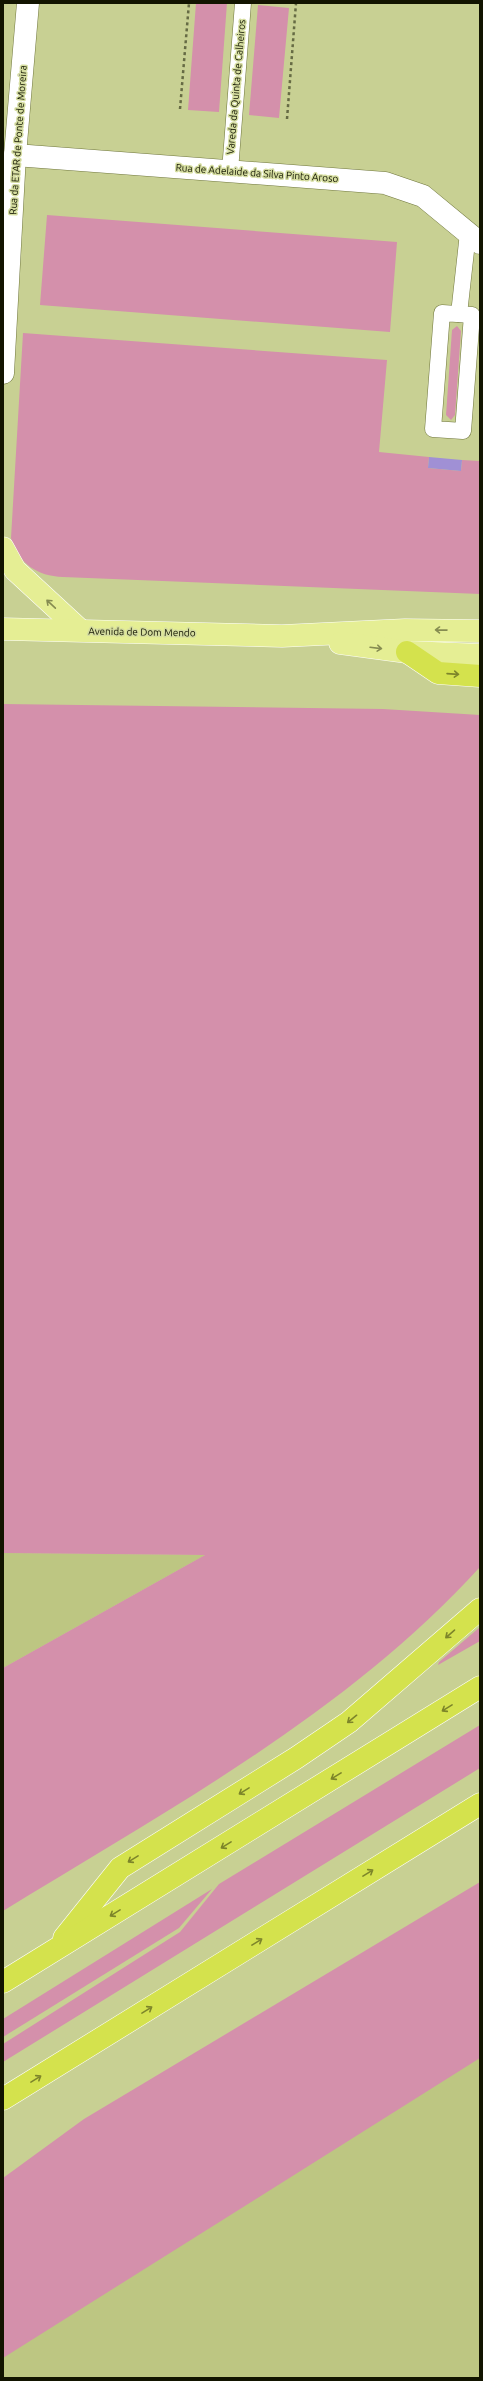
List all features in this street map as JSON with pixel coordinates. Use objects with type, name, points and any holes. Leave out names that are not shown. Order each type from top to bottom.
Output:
[{"type":"highway","points":[[407,652],[438,673],[480,676]]},
{"type":"highway","points":[[55,1950],[120,1868],[296,1758],[349,1722],[480,1609]]},
{"type":"highway","points":[[3,1982],[480,1687]]},
{"type":"highway","points":[[3,2099],[480,1804]]},
{"type":"main road","points":[[3,548],[15,570],[80,630]]},
{"type":"main road","name":"Avenida de Dom Mendo","points":[[3,629],[282,636],[405,630],[480,632]]},
{"type":"main road","name":"Avenida de Dom Mendo","points":[[282,636],[407,652],[480,655]]},
{"type":"street","name":"Rua da ETAR de Ponte de Moreira","points":[[3,373],[7,229],[28,3]]},
{"type":"street","name":"Rua de Adelaide da Silva Pinto Aroso","points":[[15,155],[385,183],[423,196],[474,238]]},
{"type":"lane","name":"Vareda da Quinta de Calheiros","points":[[230,171],[243,3]]},
{"type":"lane","points":[[459,314],[474,238]]},
{"type":"lane","points":[[442,313],[459,314],[472,315],[463,431],[433,429],[442,313]]},
{"type":"path","points":[[180,109],[189,3]]},
{"type":"path","points":[[287,119],[296,3]]},
{"type":"shaded area","points":[[196,3],[227,3],[219,112],[188,110]]},
{"type":"shaded area","points":[[258,5],[289,8],[279,118],[249,115]]},
{"type":"shaded area","points":[[47,215],[397,242],[390,332],[40,305]]},
{"type":"shaded area","points":[[457,326],[461,331],[455,415],[451,420],[446,415],[452,330]]},
{"type":"shaded area","points":[[23,333],[387,360],[379,452],[429,457],[428,468],[461,471],[462,460],[480,461],[480,594],[63,577],[37,571],[24,562],[14,547],[11,538]]},
{"type":"shaded area","points":[[3,704],[383,709],[480,715],[480,1567],[428,1620],[373,1668],[314,1713],[254,1756],[192,1796],[3,1911],[3,1668],[205,1555],[3,1553]]},
{"type":"shaded area","points":[[3,1553],[205,1555],[3,1668]]},
{"type":"shaded area","points":[[480,1627],[480,1641],[438,1665],[439,1662]]},
{"type":"shaded area","points":[[480,1725],[480,1768],[3,2062],[3,2044],[180,1932],[219,1884]]},
{"type":"shaded area","points":[[480,1882],[480,2058],[3,2358],[3,2178],[84,2119]]},
{"type":"shaded area","points":[[212,1889],[179,1928],[3,2037],[3,2019]]},
{"type":"shaded area","points":[[480,2054],[480,2378],[3,2378],[3,2341]]},
{"type":"building","points":[[429,457],[462,460],[461,471],[428,468]]}]
